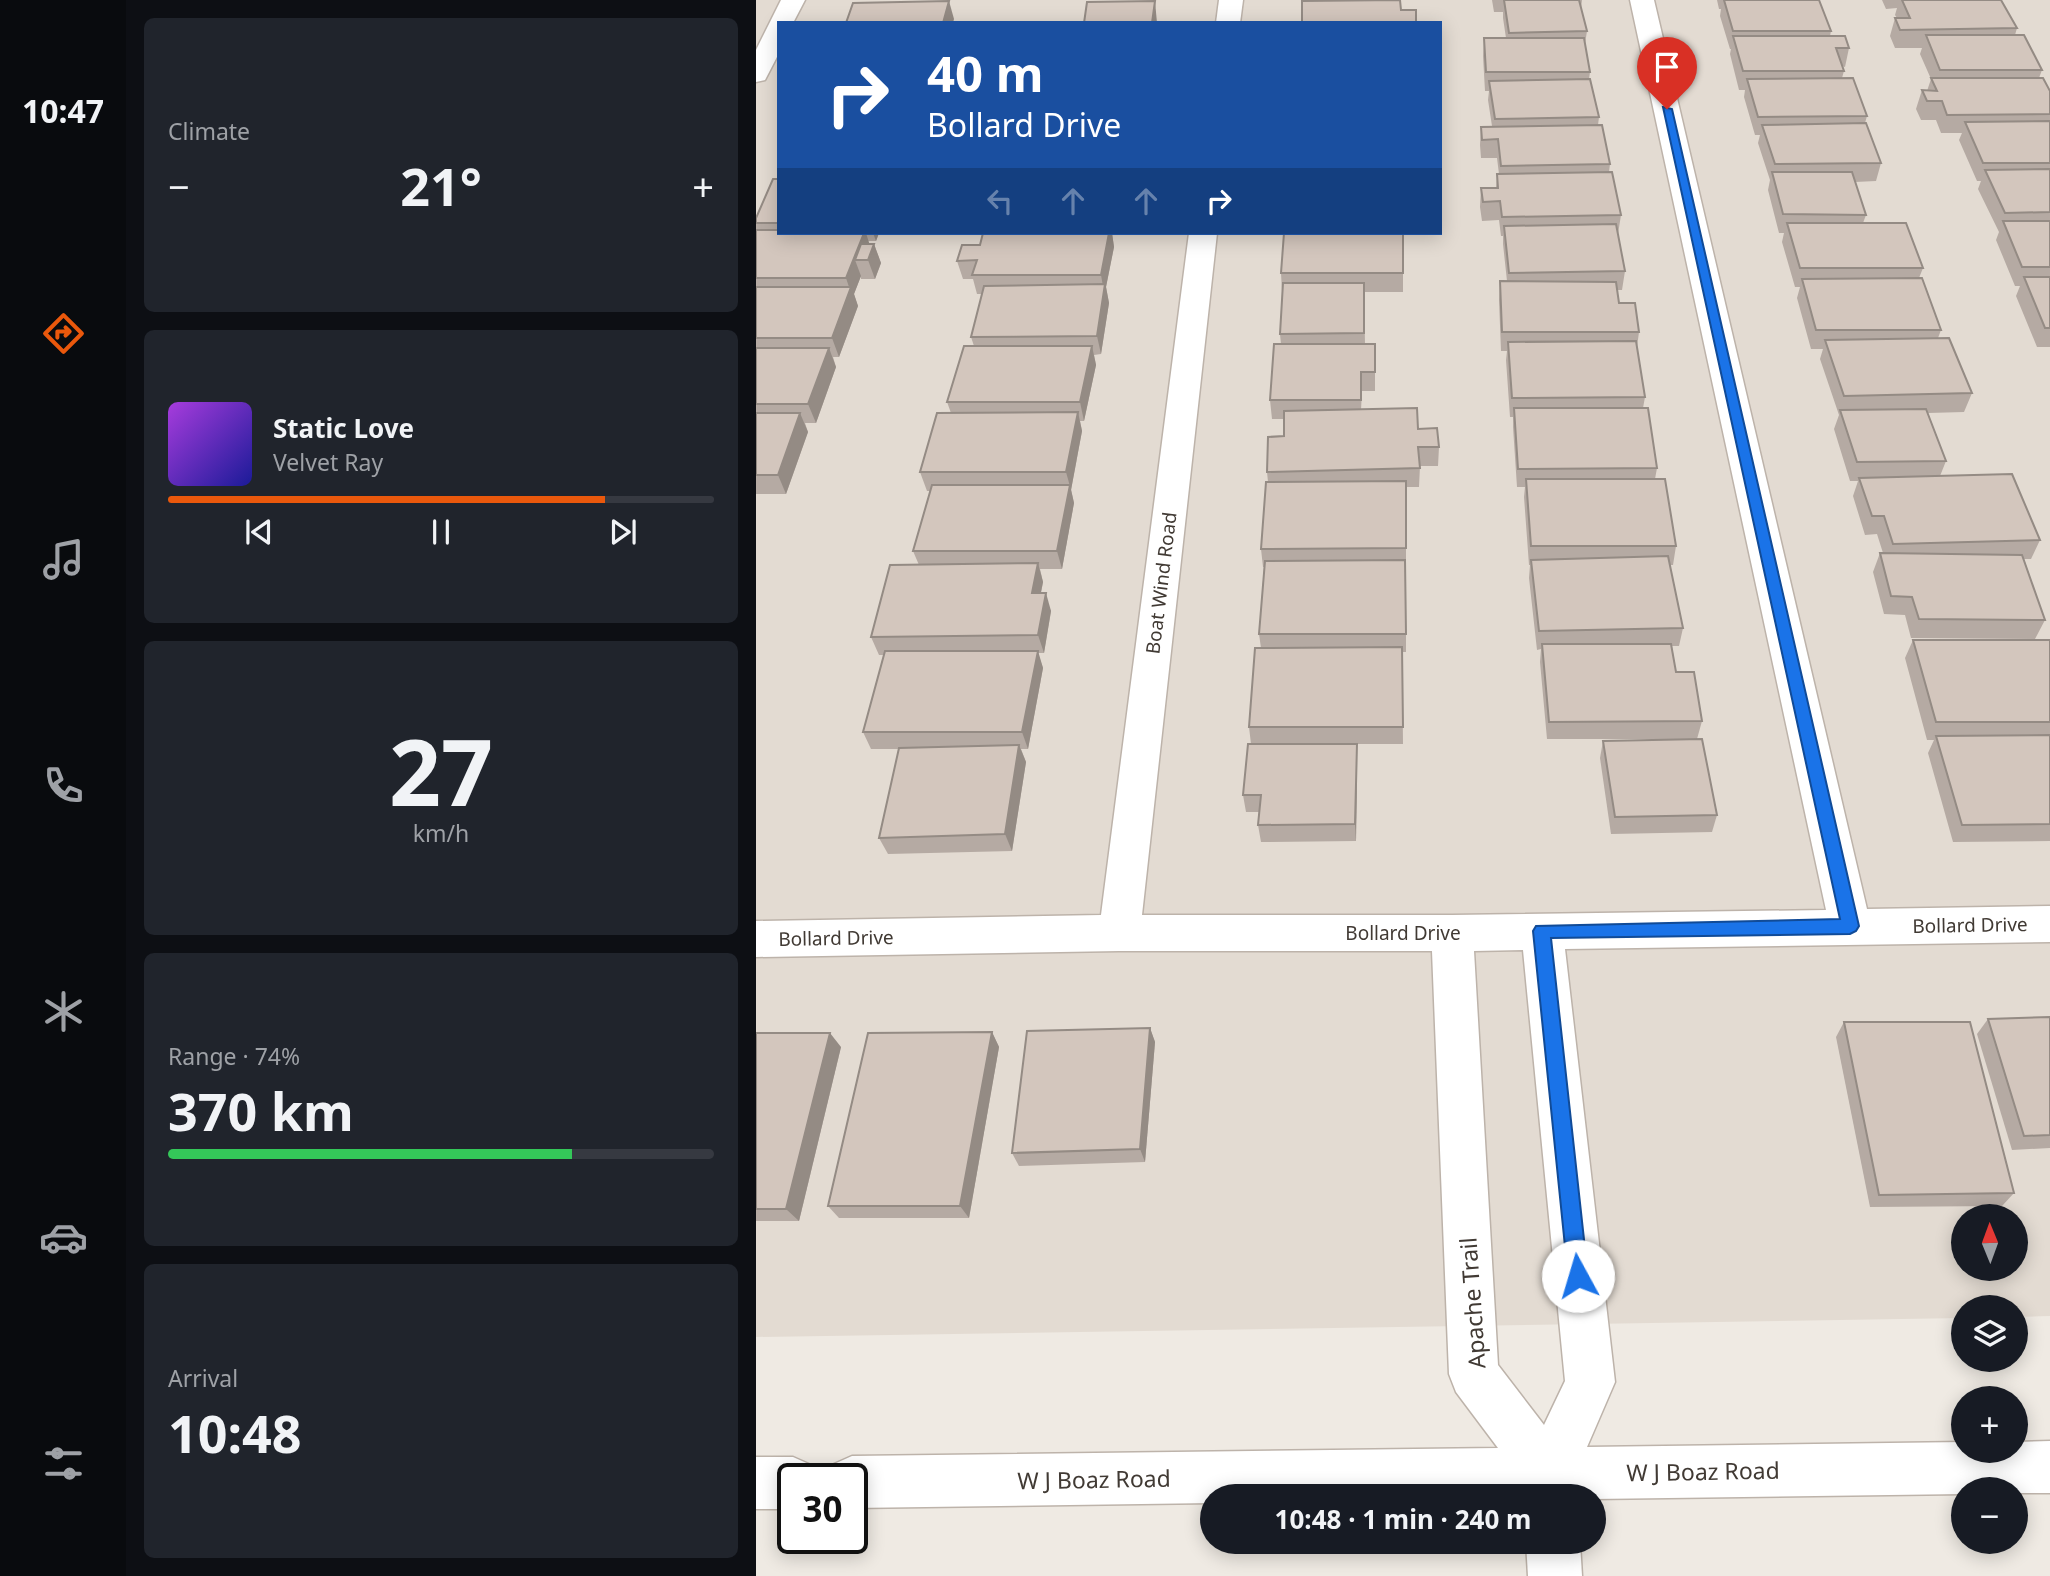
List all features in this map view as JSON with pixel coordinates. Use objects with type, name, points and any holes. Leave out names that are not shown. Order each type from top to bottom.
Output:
[{"type":"street","points":[[782,21],[793,0]]},
{"type":"street","points":[[1228,21],[1231,0]]},
{"type":"street","points":[[1642,0],[1850,926]]},
{"type":"street","points":[[756,75],[777,32]]},
{"type":"street","name":"Boat Wind Road","points":[[1119,933],[1203,235]]},
{"type":"street","name":"Bollard Drive","points":[[756,939],[2050,924]]},
{"type":"street","points":[[1542,931],[1590,1382],[1550,1484]]},
{"type":"street","name":"Apache Trail","points":[[1452,933],[1474,1374],[1549,1484]]},
{"type":"street","name":"W J Boaz Road","points":[[1578,1484],[2050,1467]]},
{"type":"street","name":"W J Boaz Road","points":[[868,1482],[1317,1484]]},
{"type":"street","points":[[756,1483],[777,1483]]},
{"type":"street","points":[[1554,1554],[1555,1576]]},
{"type":"shaded area","points":[[756,0],[2050,0],[2050,1316],[2028,1317],[2028,1295],[1951,1295],[1951,1318],[756,1337]]},
{"type":"building","points":[[1400,0],[1401,10],[1416,10],[1416,21],[1302,21],[1302,1]]},
{"type":"building","points":[[1504,0],[1579,0],[1587,31],[1509,33]]},
{"type":"building","points":[[1724,0],[1819,0],[1831,31],[1733,31]]},
{"type":"building","points":[[1902,0],[2001,0],[2017,28],[1900,30],[1895,18],[1910,18]]},
{"type":"building","points":[[949,1],[944,21],[847,21],[853,3]]},
{"type":"building","points":[[1155,1],[1152,21],[1084,21],[1087,2]]},
{"type":"building","points":[[1926,35],[2024,35],[2042,70],[1940,70]]},
{"type":"building","points":[[1733,36],[1845,36],[1849,48],[1836,48],[1844,71],[1743,71]]},
{"type":"building","points":[[1484,38],[1584,38],[1590,72],[1486,72]]},
{"type":"building","points":[[1853,78],[1867,116],[1758,117],[1747,79]]},
{"type":"building","points":[[1931,78],[2043,78],[2050,91],[2050,114],[1947,115],[1942,101],[1927,101],[1922,90],[1937,91]]},
{"type":"building","points":[[1590,79],[1599,117],[1495,119],[1489,81]]},
{"type":"building","points":[[2050,121],[2050,163],[1983,163],[1965,122]]},
{"type":"building","points":[[1866,123],[1881,163],[1775,164],[1762,125]]},
{"type":"building","points":[[1602,125],[1610,164],[1501,166],[1498,139],[1482,140],[1481,127]]},
{"type":"building","points":[[2050,169],[2050,212],[2005,213],[1985,170]]},
{"type":"building","points":[[1612,172],[1621,215],[1502,217],[1500,201],[1483,202],[1481,188],[1498,188],[1497,174]]},
{"type":"building","points":[[1772,172],[1852,172],[1866,215],[1783,214]]},
{"type":"building","points":[[773,179],[777,179],[777,223],[756,223]]},
{"type":"building","points":[[2003,221],[2050,221],[2050,267],[2022,267]]},
{"type":"building","points":[[1787,223],[1906,223],[1923,268],[1800,268]]},
{"type":"building","points":[[1616,224],[1625,271],[1509,273],[1504,226]]},
{"type":"building","points":[[756,230],[777,230],[777,235],[863,235],[846,278],[756,278]]},
{"type":"building","points":[[982,235],[1109,235],[1101,275],[972,275],[977,260],[957,261],[962,245],[980,245]]},
{"type":"building","points":[[1284,235],[1403,235],[1403,273],[1281,273]]},
{"type":"building","points":[[861,244],[874,244],[868,260],[855,260]]},
{"type":"building","points":[[2024,277],[2050,277],[2050,328],[2045,328]]},
{"type":"building","points":[[1922,278],[1941,330],[1816,330],[1802,279]]},
{"type":"building","points":[[1500,281],[1616,282],[1619,303],[1635,303],[1639,332],[1502,332]]},
{"type":"building","points":[[1283,283],[1364,283],[1364,333],[1280,334]]},
{"type":"building","points":[[1105,284],[1097,336],[971,337],[984,286]]},
{"type":"building","points":[[756,287],[851,287],[832,338],[756,338]]},
{"type":"building","points":[[1949,338],[1972,393],[1844,396],[1825,340]]},
{"type":"building","points":[[1636,341],[1645,397],[1512,398],[1508,342]]},
{"type":"building","points":[[1274,344],[1375,344],[1375,372],[1361,372],[1361,400],[1270,400]]},
{"type":"building","points":[[964,346],[1092,346],[1080,402],[947,402]]},
{"type":"building","points":[[756,348],[829,348],[808,404],[756,404]]},
{"type":"building","points":[[1417,408],[1418,429],[1437,428],[1439,447],[1418,447],[1420,468],[1267,472],[1268,437],[1284,436],[1284,411]]},
{"type":"building","points":[[1514,408],[1648,408],[1657,468],[1518,469]]},
{"type":"building","points":[[1926,409],[1946,461],[1857,462],[1840,410]]},
{"type":"building","points":[[1078,412],[1066,472],[920,472],[937,413]]},
{"type":"building","points":[[756,413],[800,413],[778,475],[756,475]]},
{"type":"building","points":[[2012,474],[2040,540],[1893,544],[1884,516],[1872,516],[1859,478]]},
{"type":"building","points":[[1526,479],[1665,479],[1676,546],[1531,546]]},
{"type":"building","points":[[1406,481],[1406,548],[1261,549],[1266,482]]},
{"type":"building","points":[[932,485],[1070,485],[1057,551],[913,551]]},
{"type":"building","points":[[1880,553],[2022,555],[2045,620],[1919,619],[1912,597],[1891,596]]},
{"type":"building","points":[[1668,556],[1683,628],[1539,631],[1531,560]]},
{"type":"building","points":[[1405,560],[1406,634],[1259,634],[1265,561]]},
{"type":"building","points":[[1038,563],[1032,593],[1046,593],[1038,635],[871,637],[890,565]]},
{"type":"building","points":[[1913,640],[2050,640],[2050,722],[1936,722]]},
{"type":"building","points":[[1542,644],[1671,644],[1676,672],[1694,672],[1702,721],[1549,722]]},
{"type":"building","points":[[1402,647],[1403,727],[1249,727],[1255,648]]},
{"type":"building","points":[[885,651],[1038,651],[1022,732],[863,732]]},
{"type":"building","points":[[2050,735],[2050,824],[1962,825],[1936,736]]},
{"type":"building","points":[[1702,739],[1717,815],[1615,817],[1603,741]]},
{"type":"building","points":[[1248,744],[1357,744],[1355,824],[1258,825],[1261,795],[1243,795]]},
{"type":"building","points":[[1019,745],[1005,834],[879,838],[899,748]]},
{"type":"building","points":[[2050,1017],[2050,1135],[2024,1136],[1988,1019]]},
{"type":"building","points":[[1844,1022],[1970,1022],[2014,1193],[1879,1195]]},
{"type":"building","points":[[1150,1028],[1140,1149],[1012,1153],[1027,1031]]},
{"type":"building","points":[[992,1032],[960,1206],[828,1206],[868,1033]]},
{"type":"building","points":[[756,1033],[830,1033],[786,1209],[756,1209]]},
{"type":"route","points":[[1578,1276],[1542,931],[1850,926],[1667,109]]}]
